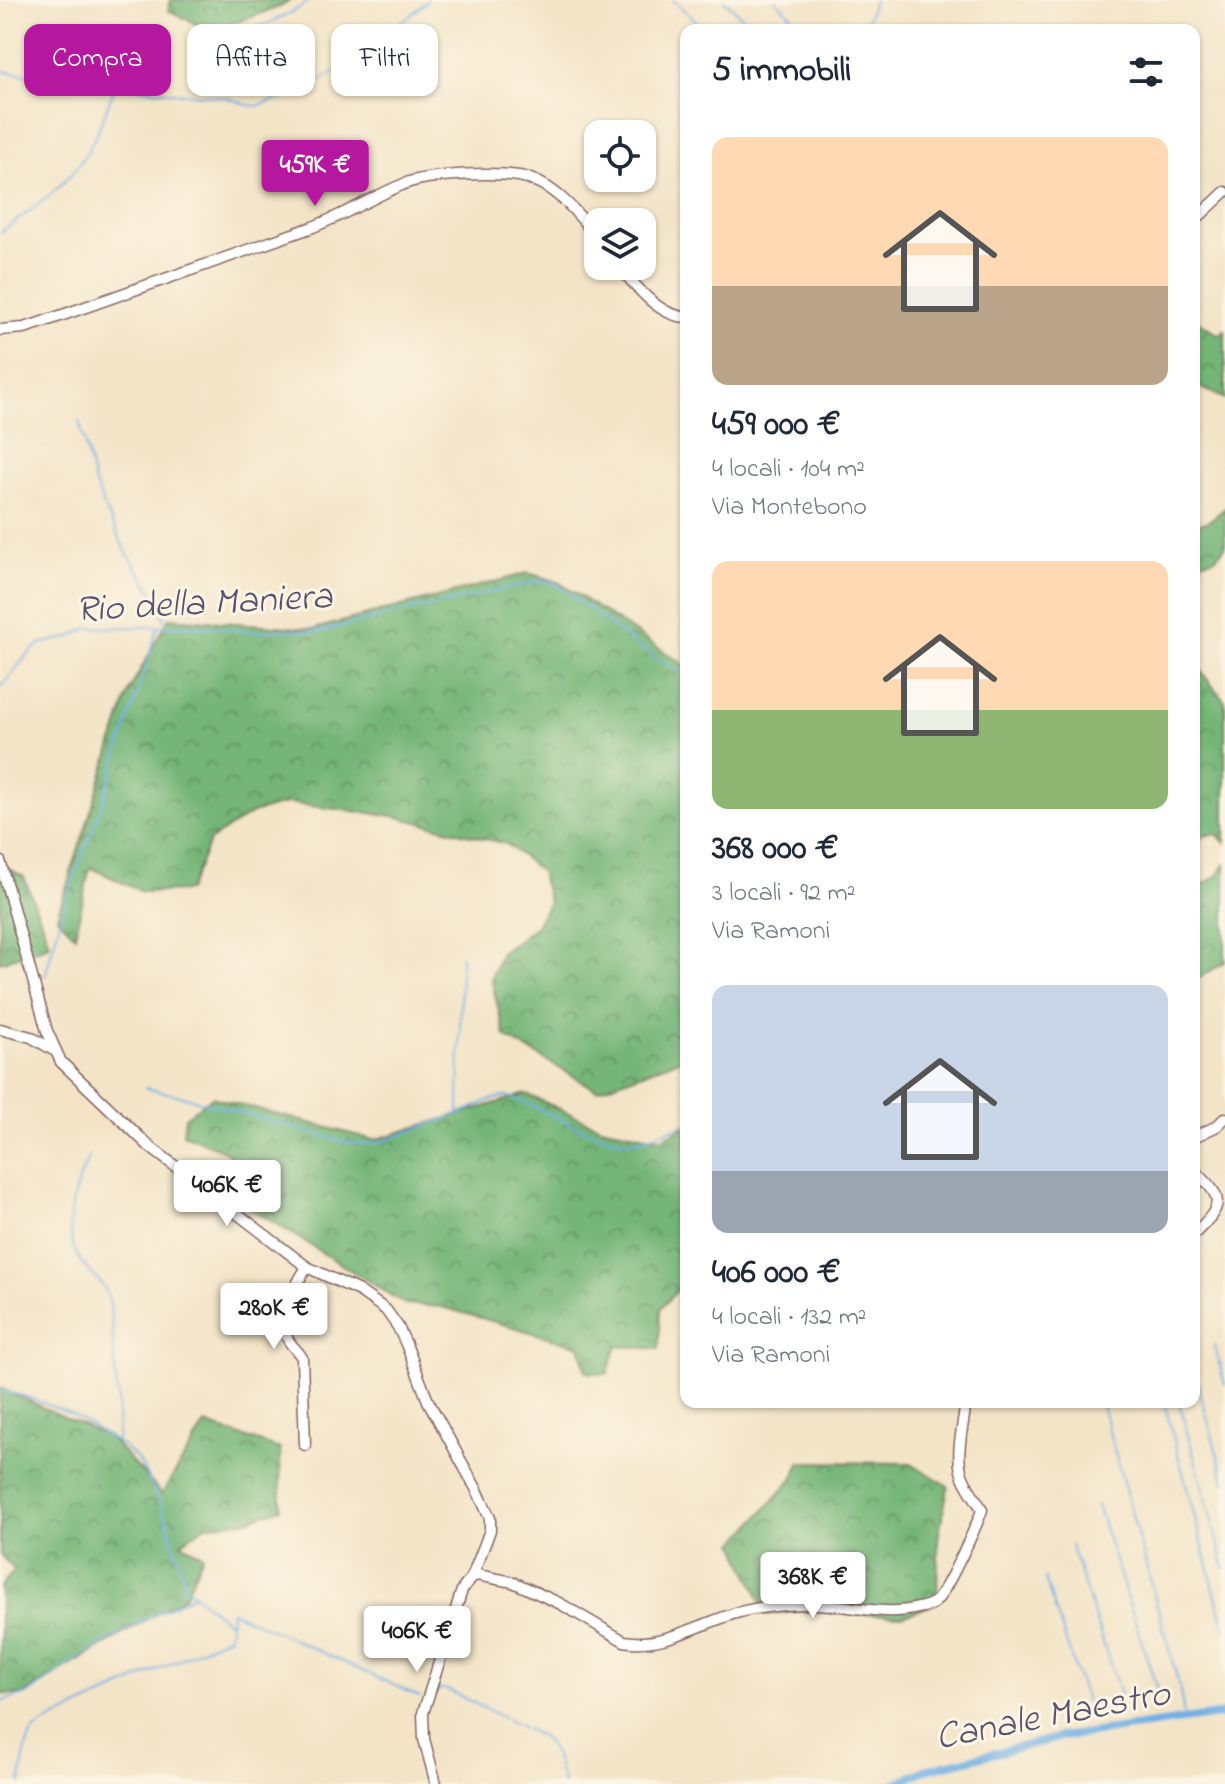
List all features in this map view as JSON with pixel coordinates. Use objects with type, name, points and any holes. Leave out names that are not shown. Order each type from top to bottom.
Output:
[{"type":"street","points":[[0,330],[40,323],[325,223],[405,184],[425,178],[521,176],[546,186],[584,222]]},
{"type":"street","points":[[1200,215],[1225,192]]},
{"type":"street","points":[[631,280],[658,306],[669,314],[680,316]]},
{"type":"street","points":[[0,861],[47,1031],[61,1062],[150,1147],[307,1267],[359,1291],[386,1310],[406,1344],[428,1401],[478,1492],[490,1518],[490,1530],[472,1577],[462,1590],[423,1713],[424,1739],[436,1784]]},
{"type":"street","points":[[0,1029],[31,1037],[57,1052]]},
{"type":"street","points":[[1200,1134],[1225,1118]]},
{"type":"street","points":[[1200,1175],[1219,1193],[1219,1203],[1216,1213],[1200,1228]]},
{"type":"street","points":[[305,1445],[302,1358],[288,1341],[285,1331],[289,1301],[307,1267]]},
{"type":"street","points":[[472,1577],[477,1575],[513,1582],[561,1604],[624,1641],[636,1643],[657,1641],[739,1612],[774,1606],[816,1603],[900,1613],[933,1604],[944,1593],[982,1510],[961,1471],[965,1408]]},
{"type":"green space","points":[[171,0],[291,0],[231,24],[197,24],[168,10]]},
{"type":"green space","points":[[1200,322],[1219,335],[1225,330],[1225,399],[1200,387]]},
{"type":"green space","points":[[1225,508],[1225,547],[1215,558],[1200,562],[1200,524]]},
{"type":"green space","points":[[528,573],[558,582],[680,662],[680,1059],[597,1090],[505,1036],[491,978],[501,953],[536,926],[549,902],[540,871],[507,844],[394,816],[287,803],[252,813],[210,840],[188,891],[142,892],[90,867],[75,935],[57,917],[130,689],[169,618],[314,629]]},
{"type":"green space","points":[[1200,670],[1225,701],[1225,843],[1217,834],[1202,836],[1200,840]]},
{"type":"green space","points":[[0,864],[24,877],[50,945],[0,962]]},
{"type":"green space","points":[[1225,865],[1225,962],[1200,977],[1200,882],[1204,884],[1216,877]]},
{"type":"green space","points":[[526,1094],[600,1127],[661,1139],[680,1129],[680,1287],[660,1309],[659,1349],[617,1346],[607,1374],[586,1372],[580,1346],[442,1307],[405,1304],[231,1196],[241,1174],[227,1152],[183,1134],[185,1117],[212,1097],[374,1140]]},
{"type":"green space","points":[[0,1388],[109,1437],[162,1494],[205,1424],[280,1449],[281,1508],[246,1521],[207,1525],[181,1543],[203,1555],[185,1596],[22,1695],[0,1694],[0,1587],[15,1570],[0,1555]]},
{"type":"green space","points":[[801,1462],[911,1463],[948,1486],[938,1539],[937,1603],[903,1616],[796,1611],[767,1615],[735,1543],[790,1482]]},
{"type":"waterway","points":[[264,24],[311,0]]},
{"type":"waterway","points":[[0,71],[228,98],[256,106],[283,98],[327,77],[364,53],[428,0]]},
{"type":"waterway","points":[[673,0],[699,24]]},
{"type":"waterway","points":[[724,0],[750,24]]},
{"type":"waterway","points":[[775,0],[801,24]]},
{"type":"waterway","points":[[866,24],[874,0]]},
{"type":"waterway","points":[[0,233],[69,177],[94,139],[111,96]]},
{"type":"waterway","points":[[79,421],[94,481],[104,506],[167,624]]},
{"type":"waterway","name":"Rio della Maniera","points":[[0,689],[27,655],[40,644],[71,637],[88,628],[183,626],[250,632],[320,631],[544,580],[553,582],[652,656],[680,672]]},
{"type":"waterway","points":[[45,976],[67,895],[103,802],[158,627]]},
{"type":"waterway","points":[[459,1112],[461,956]]},
{"type":"waterway","points":[[145,1088],[363,1144],[381,1142],[506,1096],[584,1130],[621,1141],[644,1139],[680,1126]]},
{"type":"waterway","points":[[89,1157],[73,1196],[71,1238],[75,1252],[103,1285],[110,1304],[118,1400],[117,1441]]},
{"type":"waterway","points":[[1214,1345],[1225,1384]]},
{"type":"waterway","points":[[0,1390],[72,1414],[124,1447],[139,1461],[166,1517],[186,1588],[228,1622]]},
{"type":"waterway","points":[[1200,1392],[1225,1482]]},
{"type":"waterway","points":[[1103,1408],[1179,1685],[1185,1720]]},
{"type":"waterway","points":[[1166,1408],[1225,1630]]},
{"type":"waterway","points":[[1181,1408],[1225,1568]]},
{"type":"waterway","points":[[1097,1505],[1158,1692]]},
{"type":"waterway","points":[[1071,1546],[1121,1697]]},
{"type":"waterway","points":[[1045,1579],[1086,1701]]},
{"type":"waterway","points":[[0,1702],[30,1693],[88,1652],[194,1595]]},
{"type":"waterway","points":[[21,1784],[26,1748],[36,1729],[229,1636],[231,1611],[420,1697]]},
{"type":"waterway","points":[[433,1698],[439,1690],[448,1690],[542,1737],[553,1752],[563,1784]]},
{"type":"waterway","name":"Canale Maestro","points":[[895,1784],[925,1770],[1061,1737],[1225,1714]]}]
